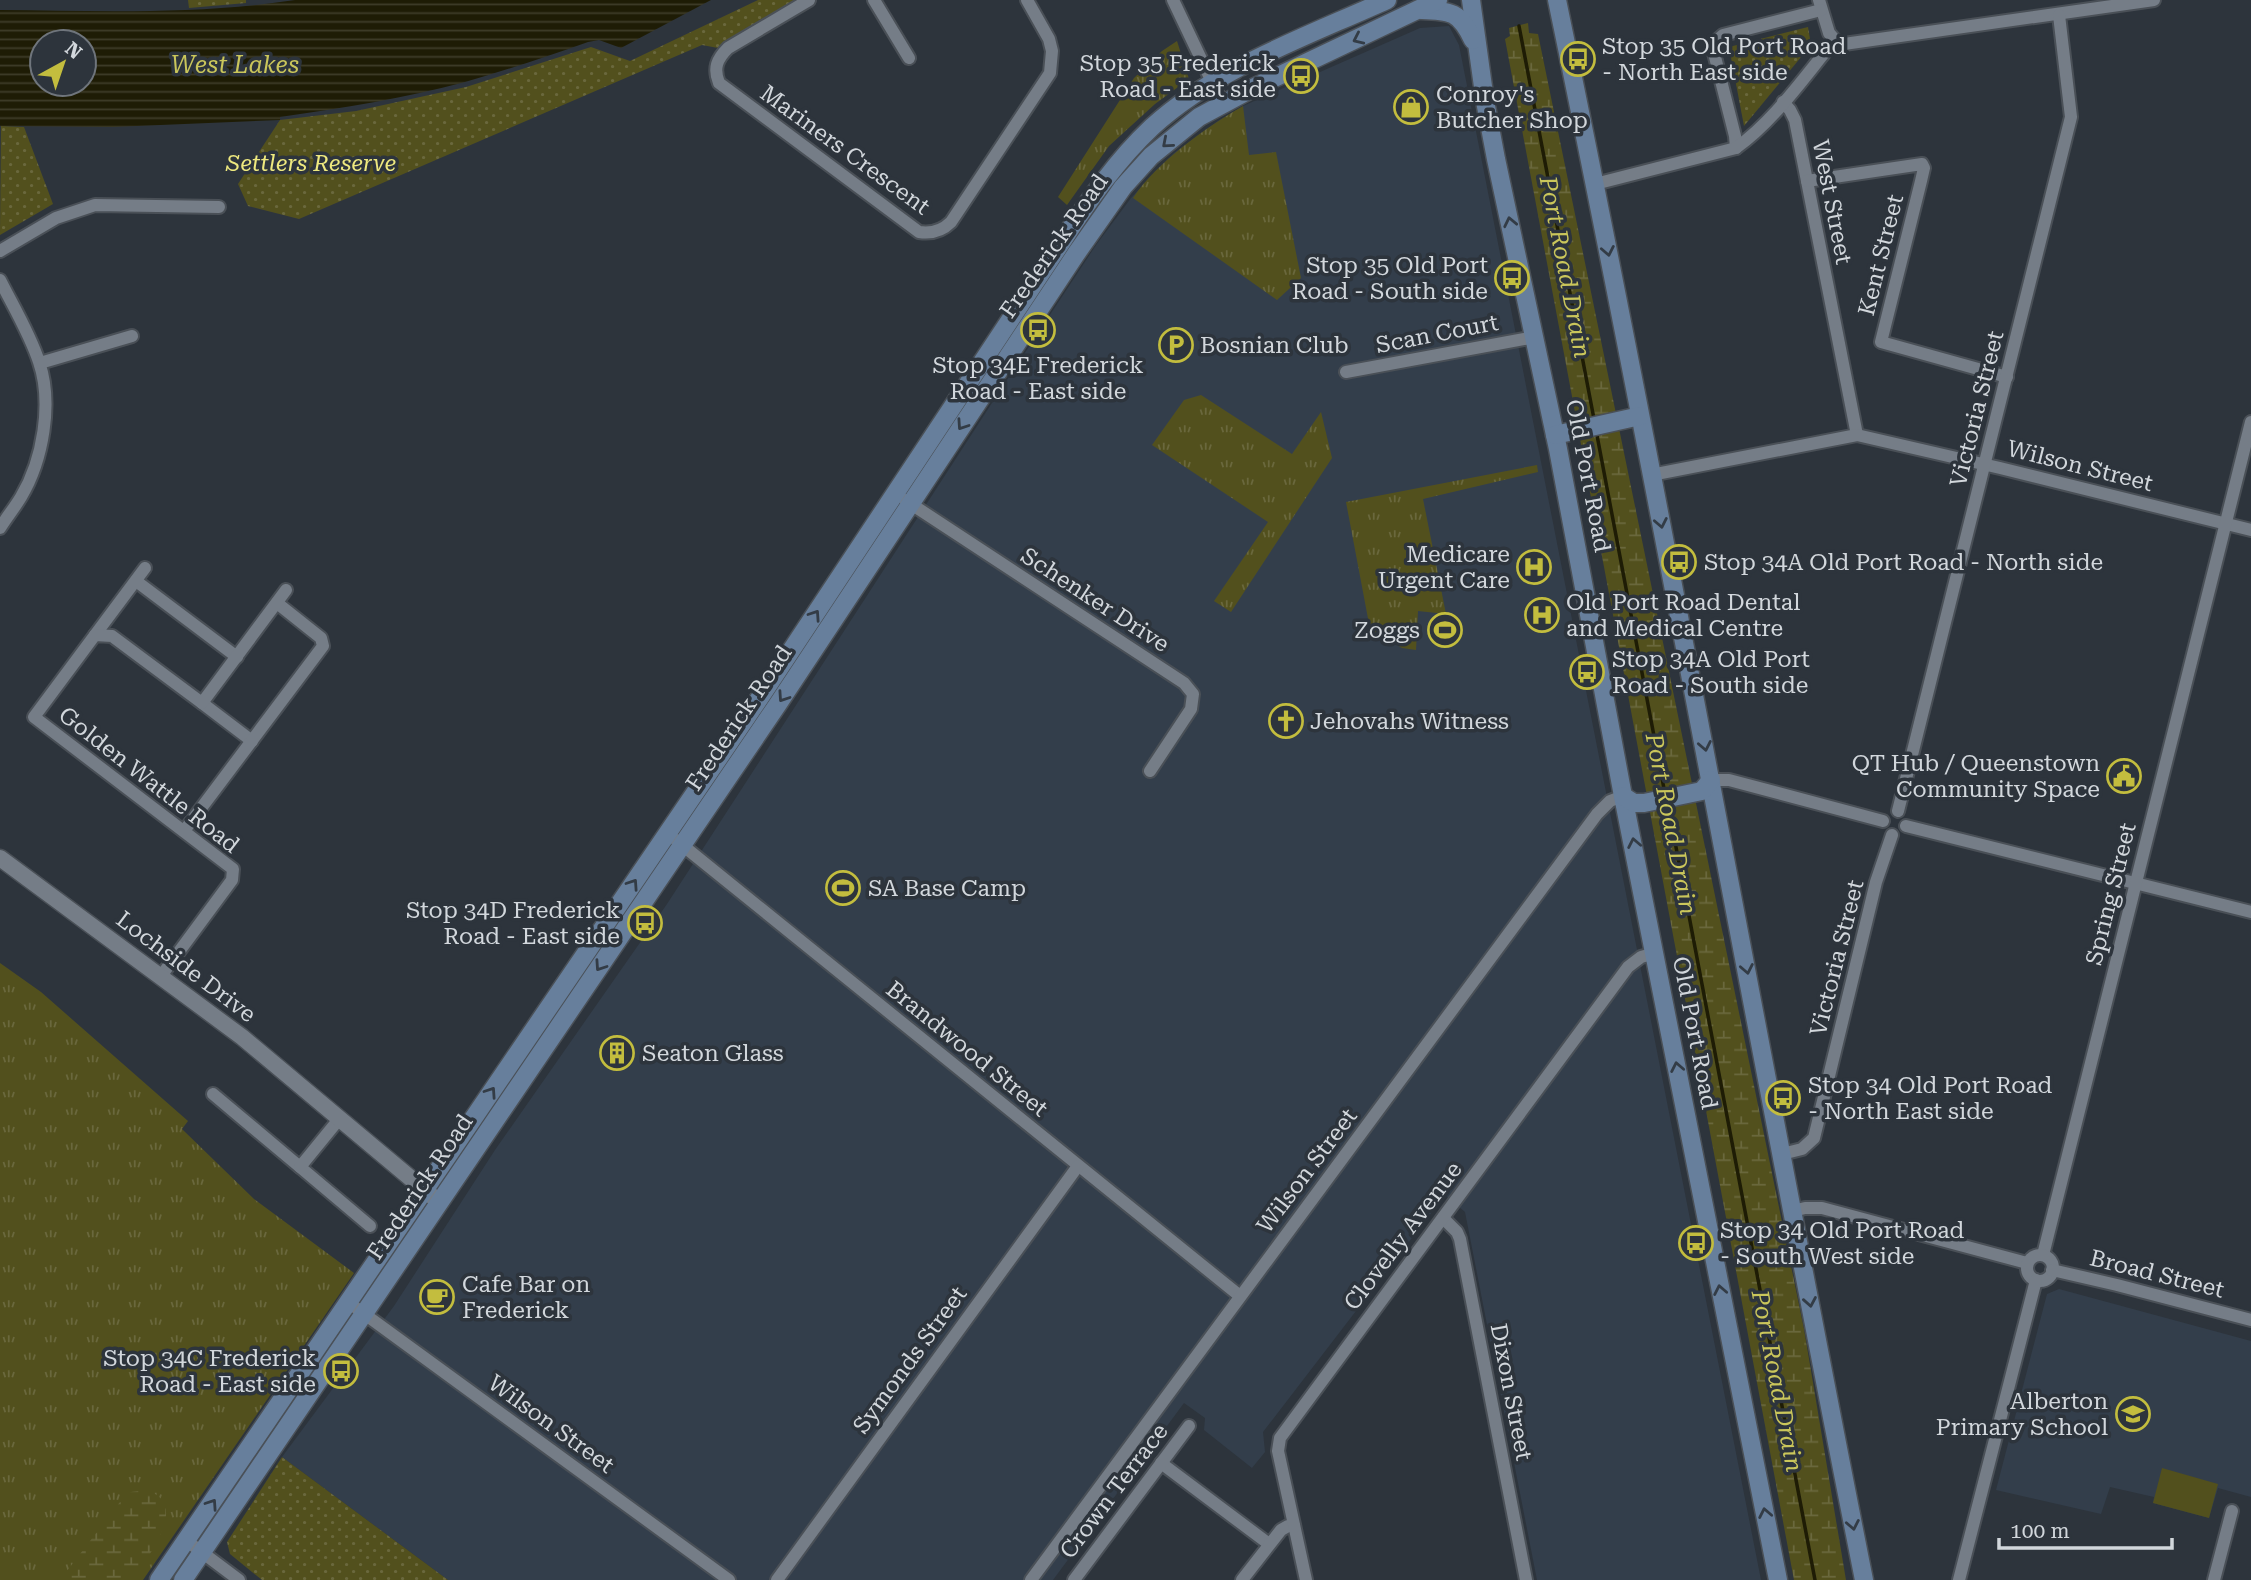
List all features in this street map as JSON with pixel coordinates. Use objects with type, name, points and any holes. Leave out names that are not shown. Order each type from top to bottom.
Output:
[{"type":"main road","name":"Frederick Road","points":[[183,1580],[682,845],[903,499],[1068,232],[1111,173],[1152,127],[1213,83],[1387,0]]},
{"type":"main road","name":"Frederick Road","points":[[159,1580],[668,833],[1123,187],[1151,156],[1182,129],[1222,103],[1438,0]]},
{"type":"main road","name":"Old Port Road","points":[[1471,0],[1496,159],[1555,435],[1623,796],[1778,1580]]},
{"type":"main road","points":[[1557,0],[1640,416],[1704,786],[1782,1154],[1864,1580]]},
{"type":"main road","points":[[1420,9],[1446,11],[1464,21],[1477,49]]},
{"type":"main road","points":[[1555,435],[1640,416]]},
{"type":"main road","points":[[1623,796],[1633,803],[1644,803],[1704,786]]},
{"type":"street","name":"Mariners Crescent","points":[[810,0],[728,48],[716,65],[715,74],[719,83],[919,232],[928,233],[945,228],[951,222],[1050,73],[1052,51],[1049,39],[1027,0]]},
{"type":"street","points":[[874,0],[909,58]]},
{"type":"street","points":[[1173,0],[1222,103]]},
{"type":"street","points":[[1735,148],[1735,136],[1714,53],[1715,42],[1723,35],[1820,5],[1829,33],[1844,44],[2154,0]]},
{"type":"street","name":"Victoria Street","points":[[1898,811],[2071,117],[2059,15]]},
{"type":"street","points":[[1595,184],[1735,148],[1749,138],[1783,102],[1835,40]]},
{"type":"street","name":"West Street","points":[[1783,102],[1795,120],[1857,435]]},
{"type":"street","name":"Kent Street","points":[[1807,181],[1922,164],[1922,181],[1881,342],[2007,377]]},
{"type":"street","points":[[0,251],[56,218],[95,205],[219,207]]},
{"type":"street","points":[[0,280],[40,363],[44,394],[44,425],[39,455],[22,496],[0,528]]},
{"type":"street","points":[[40,363],[132,336]]},
{"type":"street","name":"Scan Court","points":[[1346,372],[1535,337]]},
{"type":"street","name":"Spring Street","points":[[2043,1255],[2251,422]]},
{"type":"street","name":"Wilson Street","points":[[1651,475],[1857,435],[2251,530]]},
{"type":"street","name":"Schenker Drive","points":[[903,499],[1184,683],[1194,694],[1191,709],[1150,771]]},
{"type":"street","points":[[95,635],[145,568]]},
{"type":"street","points":[[136,581],[237,657]]},
{"type":"street","points":[[202,703],[286,590]]},
{"type":"street","points":[[184,831],[323,646],[321,638],[277,603]]},
{"type":"street","points":[[95,635],[112,636],[251,741]]},
{"type":"street","name":"Golden Wattle Road","points":[[95,635],[34,716],[233,869],[232,880],[161,976]]},
{"type":"street","points":[[1704,786],[1729,780],[1883,821]]},
{"type":"street","name":"Wilson Street","points":[[1031,1580],[1597,814],[1610,801],[1623,796]]},
{"type":"street","points":[[1898,811],[1905,817],[1906,827],[1901,833],[1892,835],[1885,830],[1883,821],[1889,812],[1898,811]]},
{"type":"street","points":[[1906,827],[2251,912]]},
{"type":"street","name":"Brandwood Street","points":[[668,833],[1240,1296]]},
{"type":"street","name":"Victoria Street","points":[[1782,1154],[1801,1149],[1814,1138],[1876,882],[1892,835]]},
{"type":"street","name":"Lochside Drive","points":[[0,858],[242,1037],[439,1202]]},
{"type":"street","name":"Clovelly Avenue","points":[[1306,1580],[1278,1451],[1280,1438],[1628,967],[1641,957],[1655,953]]},
{"type":"street","points":[[214,1094],[370,1226]]},
{"type":"street","points":[[300,1167],[340,1118]]},
{"type":"street","name":"Symonds Street","points":[[777,1580],[1078,1166]]},
{"type":"street","points":[[1793,1211],[1822,1208],[2027,1263]]},
{"type":"street","name":"Dixon Street","points":[[1443,1218],[1455,1229],[1460,1239],[1527,1580]]},
{"type":"street","points":[[2043,1255],[2050,1260],[2052,1270],[2048,1277],[2036,1280],[2029,1275],[2027,1263],[2034,1256],[2043,1255]]},
{"type":"street","name":"Broad Street","points":[[2052,1270],[2251,1320]]},
{"type":"street","points":[[1959,1580],[2036,1280]]},
{"type":"street","name":"Wilson Street","points":[[348,1302],[729,1580]]},
{"type":"street","name":"Crown Terrace","points":[[1074,1580],[1189,1426]]},
{"type":"street","points":[[1161,1464],[1269,1544]]},
{"type":"street","points":[[2214,1580],[2232,1511]]},
{"type":"street","points":[[1242,1580],[1269,1544],[1285,1528],[1294,1526]]},
{"type":"street","points":[[187,1541],[239,1580]]},
{"type":"shaded area","points":[[1449,26],[1459,45],[1761,1580],[1537,1580],[1465,1212],[1445,1195],[1263,1432],[1265,1452],[1252,1468],[1204,1430],[1205,1418],[1184,1403],[1053,1580],[448,1580],[282,1457],[394,1306],[495,1150],[667,904],[1001,389],[1096,245],[1131,198],[1174,153],[1243,106],[1420,28]]},
{"type":"shaded area","name":"Alberton Primary School","points":[[2059,1289],[2251,1341],[2251,1497],[2218,1488],[2209,1518],[2153,1503],[2154,1497],[2110,1487],[2101,1514],[1996,1490],[2047,1294]]},
{"type":"green space","points":[[188,0],[246,0],[246,3],[189,8]]},
{"type":"green space","name":"Settlers Reserve","points":[[758,0],[799,0],[718,48],[702,45],[299,219],[248,206],[238,184],[280,120],[356,111],[466,87],[591,47],[630,61]]},
{"type":"green space","points":[[1528,23],[1529,33],[1538,34],[1804,1329],[1846,1580],[1794,1580],[1505,39],[1510,36],[1509,28]]},
{"type":"green space","points":[[1808,27],[1811,45],[1744,126],[1729,47]]},
{"type":"green space","points":[[1177,41],[1189,79],[1155,104],[1109,146],[1067,205],[1058,197],[1134,78],[1162,51]]},
{"type":"green space","points":[[1243,106],[1249,155],[1276,152],[1301,278],[1277,300],[1133,198],[1168,159]]},
{"type":"green space","points":[[1,126],[24,127],[53,204],[0,235]]},
{"type":"green space","points":[[1201,395],[1292,454],[1321,412],[1332,458],[1231,612],[1214,601],[1268,522],[1152,445],[1184,400]]},
{"type":"green space","points":[[1537,465],[1538,472],[1423,499],[1446,614],[1418,611],[1416,650],[1402,648],[1370,629],[1346,502]]},
{"type":"green space","points":[[0,963],[41,992],[188,1121],[182,1129],[254,1199],[354,1273],[143,1580],[0,1580]]},
{"type":"green space","points":[[282,1457],[448,1580],[262,1580],[230,1554],[227,1542]]},
{"type":"green space","points":[[2162,1468],[2218,1484],[2209,1518],[2153,1503]]},
{"type":"green space","points":[[145,1490],[159,1496],[165,1506],[166,1518],[156,1545],[132,1580],[60,1580],[120,1502],[131,1492]]},
{"type":"water","name":"West Lakes","points":[[295,0],[711,0],[621,48],[599,40],[588,42],[442,88],[280,117],[280,120],[113,127],[0,126],[0,10],[148,11],[221,8]]},
{"type":"waterway","name":"Port Road Drain","points":[[1519,26],[1594,419]]},
{"type":"waterway","name":"Port Road Drain","points":[[1596,430],[1665,794]]},
{"type":"waterway","name":"Port Road Drain","points":[[1668,805],[1815,1580]]},
{"type":"place","name":"Stop 35 Old Port Road - North East side","points":[[1578,59]]},
{"type":"place","name":"Stop 35 Frederick Road - East side","points":[[1301,76]]},
{"type":"place","name":"Conroy's Butcher Shop","points":[[1411,107]]},
{"type":"place","name":"Stop 35 Old Port Road - South side","points":[[1512,278]]},
{"type":"place","name":"Stop 34E Frederick Road - East side","points":[[1038,330]]},
{"type":"place","name":"Bosnian Club","points":[[1176,345]]},
{"type":"place","name":"Stop 34A Old Port Road - North side","points":[[1679,562]]},
{"type":"place","name":"Medicare Urgent Care","points":[[1534,567]]},
{"type":"place","name":"Old Port Road Dental and Medical Centre","points":[[1542,615]]},
{"type":"place","name":"Zoggs","points":[[1445,630]]},
{"type":"place","name":"Stop 34A Old Port Road - South side","points":[[1587,672]]},
{"type":"place","name":"Jehovahs Witness","points":[[1286,721]]},
{"type":"place","name":"QT Hub / Queenstown Community Space","points":[[2124,776]]},
{"type":"place","name":"SA Base Camp","points":[[843,888]]},
{"type":"place","name":"Stop 34D Frederick Road - East side","points":[[645,923]]},
{"type":"place","name":"Seaton Glass","points":[[617,1053]]},
{"type":"place","name":"Stop 34 Old Port Road - North East side","points":[[1783,1098]]},
{"type":"place","name":"Stop 34 Old Port Road - South West side","points":[[1696,1243]]},
{"type":"place","name":"Cafe Bar on Frederick","points":[[437,1297]]},
{"type":"place","name":"Stop 34C Frederick Road - East side","points":[[341,1371]]},
{"type":"place","name":"Alberton Primary School","points":[[2133,1414]]}]
